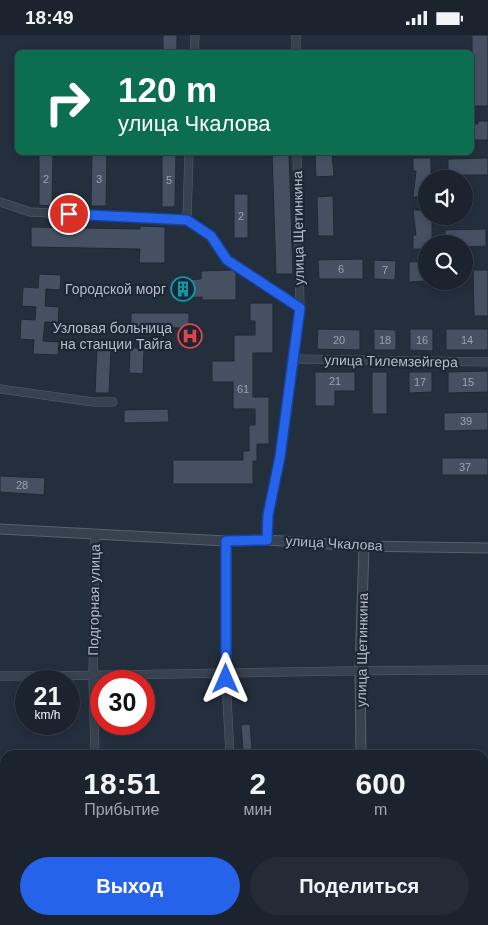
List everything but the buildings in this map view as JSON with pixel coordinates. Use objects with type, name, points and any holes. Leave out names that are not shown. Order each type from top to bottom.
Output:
[{"type":"street","points":[[194,50],[195,35]]},
{"type":"street","points":[[296,35],[296,50]]},
{"type":"street","points":[[187,220],[189,155]]},
{"type":"street","name":"улица Щетинкина","points":[[267,540],[268,515],[280,457],[300,308],[297,155]]},
{"type":"street","points":[[0,202],[30,212],[187,220],[211,236],[227,260],[300,308]]},
{"type":"street","name":"улица Тилемзейгера","points":[[294,359],[488,362]]},
{"type":"street","points":[[0,389],[93,402],[113,402]]},
{"type":"street","name":"улица Чкалова","points":[[0,529],[226,541],[267,540],[364,546],[488,548]]},
{"type":"street","name":"Подгорная улица","points":[[93,670],[95,535]]},
{"type":"street","points":[[226,541],[226,672],[230,750]]},
{"type":"street","name":"улица Щетинкина","points":[[361,750],[360,669],[364,546]]},
{"type":"street","points":[[155,674],[360,669],[488,670]]},
{"type":"street","points":[[0,676],[90,676]]},
{"type":"street","name":"Подгорная улица","points":[[94,735],[95,750]]},
{"type":"place","name":"Городской морг","points":[[183,289]]},
{"type":"place","name":"Узловая больница на станции Тайга","points":[[190,336]]},
{"type":"route","points":[[69,214],[187,220],[211,236],[227,260],[300,308],[280,457],[268,515],[267,540],[226,541],[226,679]]}]
